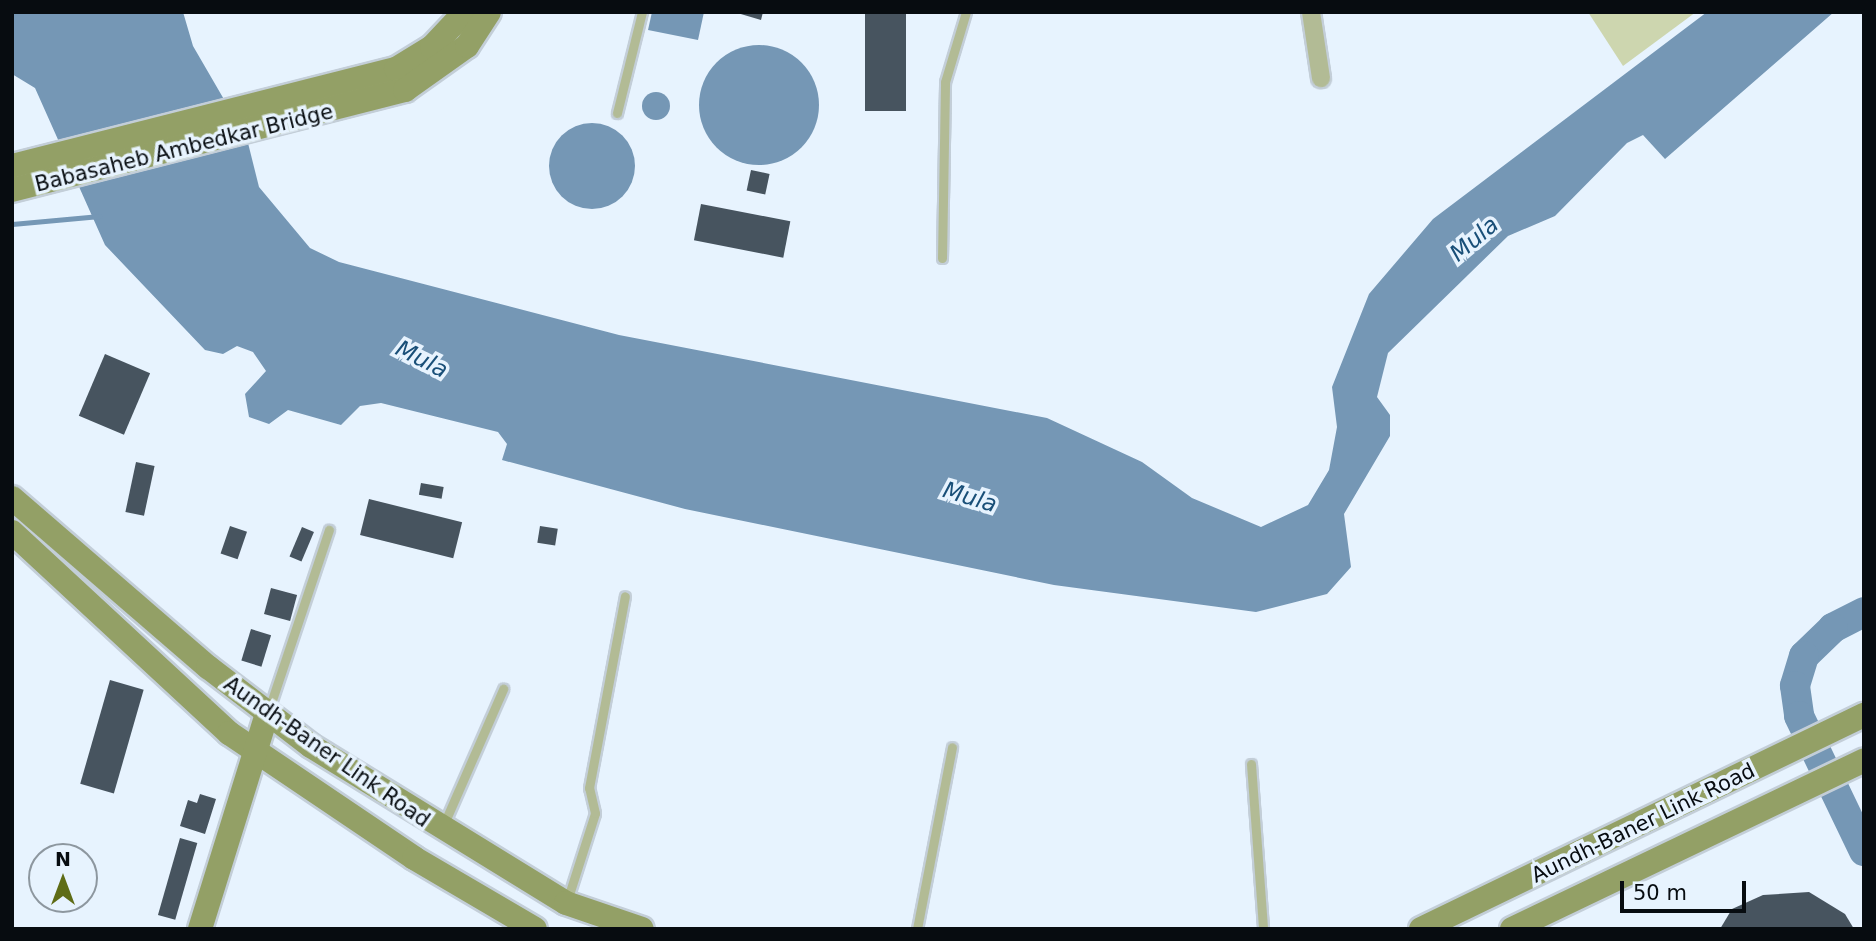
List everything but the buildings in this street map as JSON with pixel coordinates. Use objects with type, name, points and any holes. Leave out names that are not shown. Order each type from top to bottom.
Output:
[{"type":"main road","points":[[352,96],[415,59],[465,12]]},
{"type":"main road","points":[[352,96],[427,79],[467,47],[489,12]]},
{"type":"main road","name":"Babasaheb Ambedkar Bridge","points":[[12,166],[352,96]]},
{"type":"main road","name":"Babasaheb Ambedkar Bridge","points":[[12,190],[352,96]]},
{"type":"main road","name":"Aundh-Baner Link Road","points":[[12,498],[267,714],[441,830],[566,903],[642,929]]},
{"type":"main road","name":"Aundh-Baner Link Road","points":[[12,532],[183,696],[255,752],[414,858],[535,929]]},
{"type":"main road","points":[[200,929],[267,714]]},
{"type":"main road","name":"Aundh-Baner Link Road","points":[[1421,929],[1864,715]]},
{"type":"main road","name":"Aundh-Baner Link Road","points":[[1512,929],[1864,760]]},
{"type":"street","points":[[1311,12],[1321,78]]},
{"type":"lane","points":[[617,113],[642,12]]},
{"type":"lane","points":[[942,258],[945,82],[967,12]]},
{"type":"lane","points":[[267,714],[329,530]]},
{"type":"lane","points":[[566,903],[595,813],[589,788],[625,596]]},
{"type":"lane","points":[[441,830],[503,689]]},
{"type":"lane","points":[[917,929],[952,747]]},
{"type":"lane","points":[[1251,764],[1263,929]]},
{"type":"green space","points":[[1588,12],[1696,12],[1623,66]]},
{"type":"water","name":"Mula","points":[[12,12],[183,12],[193,46],[247,139],[259,187],[310,248],[339,262],[619,335],[1047,418],[1142,462],[1192,498],[1261,527],[1308,505],[1329,470],[1337,427],[1332,387],[1369,294],[1433,219],[1707,12],[1834,12],[1665,159],[1643,135],[1627,143],[1555,216],[1508,236],[1388,353],[1377,397],[1390,415],[1390,436],[1344,514],[1351,567],[1327,594],[1256,612],[1054,585],[685,509],[502,460],[507,444],[498,432],[381,403],[360,406],[341,425],[288,410],[269,424],[249,417],[245,394],[266,371],[253,352],[237,346],[223,354],[205,350],[105,245],[35,88],[12,74]]},
{"type":"water","points":[[652,12],[704,12],[698,40],[648,30]]},
{"type":"water","points":[[759,45],[782,49],[802,62],[815,82],[819,105],[815,128],[802,148],[782,161],[759,165],[736,161],[716,148],[703,128],[699,105],[703,82],[716,62],[736,49]]},
{"type":"water","points":[[656,92],[666,96],[670,106],[666,116],[656,120],[646,116],[642,106],[646,96]]},
{"type":"water","points":[[584,123],[600,123],[623,135],[632,149],[635,166],[632,183],[623,197],[600,209],[584,209],[568,202],[556,190],[549,174],[549,158],[556,142],[568,130]]},
{"type":"waterway","points":[[12,224],[100,216]]},
{"type":"waterway","points":[[1864,612],[1833,628],[1804,656],[1795,686],[1799,716],[1864,851]]}]
